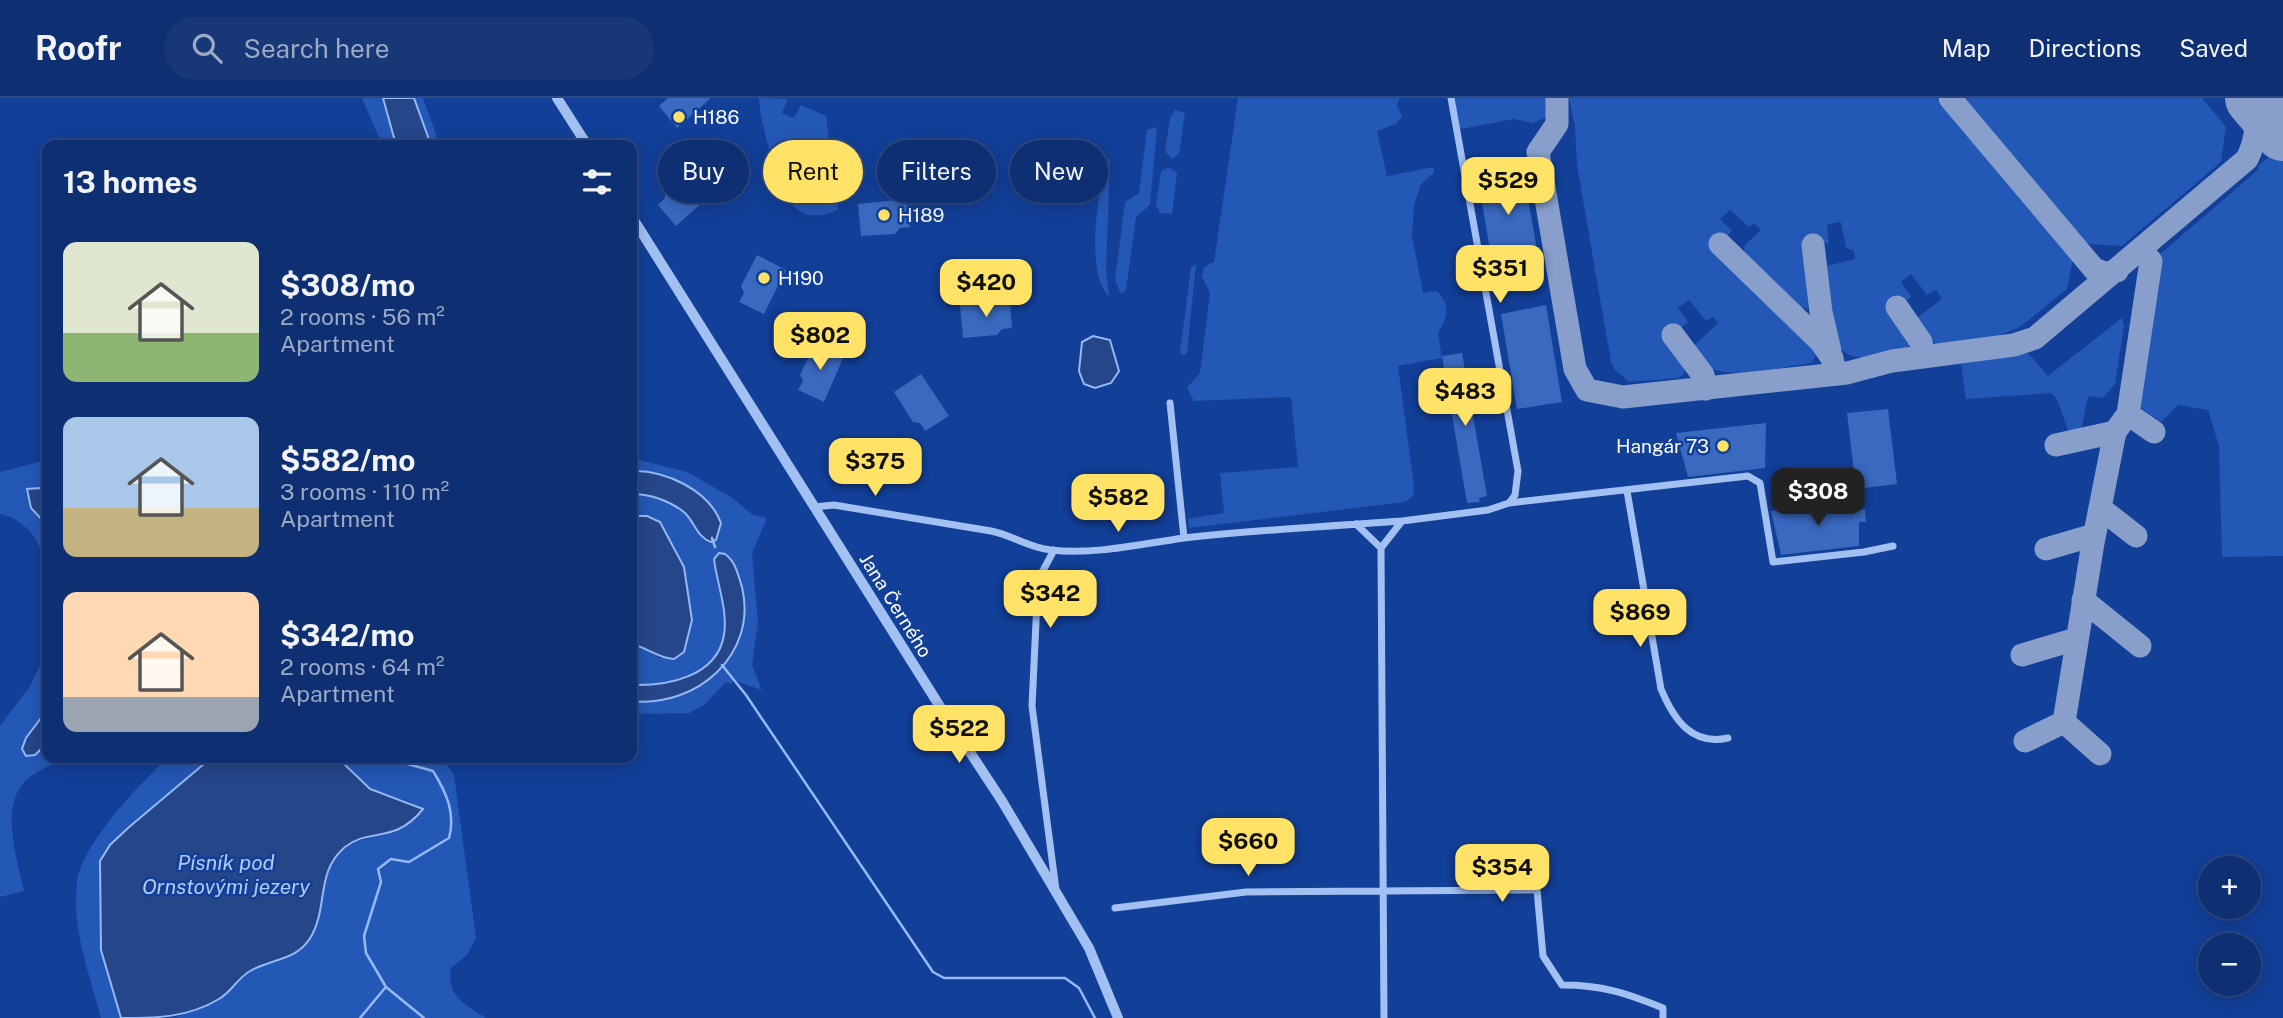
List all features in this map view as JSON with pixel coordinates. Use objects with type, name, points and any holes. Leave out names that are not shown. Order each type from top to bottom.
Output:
[{"type":"street","points":[[557,98],[584,140]]},
{"type":"street","points":[[1451,98],[1518,471],[1515,495],[1509,503]]},
{"type":"street","name":"Jana Černého","points":[[637,225],[1002,801],[1090,948],[1118,1018]]},
{"type":"street","points":[[1170,402],[1184,538]]},
{"type":"street","points":[[814,507],[834,505],[990,531],[1010,535],[1034,547],[1054,550],[1119,548],[1184,538],[1402,521],[1488,510],[1509,503],[1755,477],[1760,482],[1773,562],[1864,552],[1893,546]]},
{"type":"street","points":[[1627,491],[1666,700],[1684,728],[1698,737],[1714,741],[1728,738]]},
{"type":"street","points":[[1384,1018],[1381,548],[1402,521]]},
{"type":"street","points":[[1356,524],[1381,548]]},
{"type":"street","points":[[1054,550],[1038,580],[1032,706],[1056,891]]},
{"type":"street","points":[[1115,908],[1246,892],[1537,890],[1543,956],[1562,985],[1596,985],[1618,990],[1663,1008],[1663,1018]]},
{"type":"shaded area","points":[[362,98],[423,98],[438,140],[380,140]]},
{"type":"shaded area","points":[[759,98],[788,99],[782,113],[794,118],[801,105],[826,116],[829,140],[768,140]]},
{"type":"shaded area","points":[[1238,98],[1400,98],[1397,105],[1402,117],[1396,124],[1377,131],[1387,176],[1434,167],[1434,173],[1421,184],[1414,205],[1412,236],[1423,293],[1437,291],[1444,302],[1446,312],[1438,333],[1442,358],[1398,366],[1414,486],[1413,496],[1405,502],[1189,528],[1188,519],[1224,513],[1220,473],[1298,467],[1291,397],[1194,401],[1187,388],[1200,373],[1210,293],[1202,276],[1204,267],[1214,262]]},
{"type":"shaded area","points":[[1453,98],[1548,98],[1549,116],[1533,123],[1514,119],[1461,129],[1456,123]]},
{"type":"shaded area","points":[[1569,98],[1937,98],[2073,259],[2067,289],[2020,327],[1985,341],[1939,345],[1927,338],[1915,319],[1942,299],[1936,290],[1927,295],[1911,274],[1901,282],[1911,297],[1892,312],[1909,336],[1911,344],[1903,352],[1858,357],[1846,353],[1838,345],[1828,321],[1826,306],[1823,267],[1855,259],[1854,251],[1846,248],[1841,222],[1827,224],[1829,243],[1806,246],[1813,300],[1808,309],[1795,306],[1743,256],[1745,245],[1761,230],[1754,223],[1749,227],[1730,210],[1720,219],[1732,231],[1716,250],[1814,342],[1819,349],[1812,363],[1737,373],[1712,369],[1693,347],[1718,323],[1713,317],[1706,321],[1689,300],[1678,308],[1688,322],[1668,339],[1685,360],[1684,374],[1678,378],[1629,382],[1615,370],[1611,362],[1577,165],[1575,126]]},
{"type":"shaded area","points":[[1965,98],[2202,98],[2226,127],[2221,162],[2122,246],[2088,244]]},
{"type":"shaded area","points":[[1175,110],[1185,113],[1179,154],[1172,159],[1165,151],[1170,118]]},
{"type":"shaded area","points":[[1157,127],[1150,205],[1136,217],[1126,290],[1121,294],[1115,280],[1125,202],[1139,193],[1147,130]]},
{"type":"shaded area","points":[[2283,145],[2283,556],[2222,557],[2219,446],[2208,410],[2178,405],[2161,422],[2141,408],[2137,395],[2159,255],[2258,170],[2259,165]]},
{"type":"shaded area","points":[[1110,158],[1106,271],[1109,296],[1097,270],[1095,250],[1099,203],[1108,203]]},
{"type":"shaded area","points":[[1169,167],[1177,173],[1172,214],[1160,213],[1156,204],[1161,171]]},
{"type":"shaded area","points":[[792,203],[837,203],[838,210],[828,214],[811,215],[796,208]]},
{"type":"shaded area","points":[[1196,264],[1187,353],[1183,355],[1180,352],[1191,268]]},
{"type":"shaded area","points":[[2122,318],[2124,326],[2115,384],[2103,398],[2088,396],[2081,432],[2075,434],[2068,430],[2057,399],[2051,393],[1966,399],[1961,364],[2028,353],[2048,376]]},
{"type":"shaded area","points":[[637,459],[687,472],[731,497],[753,515],[767,518],[752,553],[758,623],[752,665],[762,690],[733,680],[731,684],[726,682],[705,704],[690,713],[637,714],[637,645],[659,658],[684,652],[690,631],[677,551],[659,522],[647,516],[637,516]]},
{"type":"shaded area","points":[[42,461],[42,490],[28,489],[31,508],[42,520],[42,557],[37,541],[27,528],[0,514],[0,472]]},
{"type":"shaded area","points":[[42,662],[42,763],[53,763],[29,777],[17,792],[13,805],[12,834],[24,891],[0,897],[0,726],[30,686]]},
{"type":"shaded area","points":[[162,763],[205,763],[128,828],[110,845],[100,862],[101,950],[121,1018],[101,1018],[79,934],[77,882],[81,867],[100,833]]},
{"type":"shaded area","points":[[343,763],[445,763],[454,775],[476,938],[467,955],[451,968],[450,978],[459,999],[486,1018],[175,1018],[219,999],[247,972],[301,950],[315,927],[324,879],[333,859],[353,842],[394,833],[411,821],[410,802],[370,789]]},
{"type":"water","points":[[383,98],[414,98],[429,140],[395,140]]},
{"type":"water","points":[[1093,336],[1110,340],[1119,371],[1111,383],[1095,388],[1084,384],[1079,371],[1082,342]]},
{"type":"water","points":[[637,471],[658,474],[684,484],[707,501],[715,511],[721,523],[716,540],[711,542],[702,537],[685,513],[673,505],[639,494]]},
{"type":"water","points":[[27,489],[42,490],[42,520],[31,508]]},
{"type":"water","points":[[637,516],[647,516],[660,522],[684,567],[692,620],[684,652],[674,659],[637,646]]},
{"type":"water","points":[[719,553],[725,554],[732,561],[742,587],[745,611],[741,634],[731,654],[717,672],[700,686],[679,696],[656,701],[637,701],[637,685],[660,684],[688,676],[712,661],[719,649],[725,626],[714,559]]},
{"type":"water","points":[[42,717],[42,748],[35,755],[26,756],[22,749],[26,738]]},
{"type":"water","name":"Písník pod Ornstovými jezery","points":[[205,763],[343,763],[370,789],[423,809],[402,827],[354,841],[336,856],[326,877],[317,924],[300,950],[250,971],[223,996],[207,1005],[159,1017],[121,1018],[101,950],[100,861],[110,845]]},
{"type":"building","name":"H186","points":[[668,98],[711,98],[677,128],[659,106]]},
{"type":"building","points":[[1522,165],[1539,261],[1493,268],[1477,173]]},
{"type":"building","points":[[660,203],[702,203],[676,226],[658,205]]},
{"type":"building","name":"H189","points":[[907,203],[910,227],[900,228],[895,234],[861,236],[858,204]]},
{"type":"building","name":"H190","points":[[757,255],[786,270],[764,314],[739,302],[744,293],[741,286]]},
{"type":"building","points":[[1010,300],[1012,328],[1002,329],[997,335],[963,338],[960,305]]},
{"type":"building","points":[[1546,305],[1562,402],[1517,409],[1501,314]]},
{"type":"building","points":[[815,343],[844,356],[824,402],[798,390],[803,381],[800,375]]},
{"type":"building","points":[[1462,353],[1487,496],[1479,498],[1480,502],[1467,503],[1442,356]]},
{"type":"building","points":[[921,374],[949,416],[925,431],[920,423],[913,422],[894,392]]},
{"type":"building","points":[[1888,409],[1897,484],[1856,489],[1847,413]]},
{"type":"building","name":"Hangár 73","points":[[1766,423],[1765,468],[1688,477],[1676,433]]},
{"type":"building","points":[[1859,501],[1860,510],[1865,509],[1866,522],[1859,522],[1859,546],[1781,555],[1771,511]]},
{"type":"waterway","points":[[712,538],[715,547]]},
{"type":"waterway","points":[[722,665],[746,695],[933,972],[944,978],[1065,978],[1079,988],[1095,1018]]},
{"type":"waterway","points":[[404,763],[433,771],[446,795],[450,811],[449,838],[409,862],[391,859],[378,869],[381,882],[364,936],[366,953],[386,987],[424,1018]]},
{"type":"waterway","points":[[360,1018],[385,988]]},
{"type":"taxiway","points":[[1557,98],[1557,124],[1538,152],[1575,369],[1587,390],[1623,397],[1847,373],[1892,361],[2014,345],[2035,338],[2247,159],[2256,128],[2250,98]]},
{"type":"taxiway","points":[[1950,98],[2094,269],[2105,273],[2117,271]]},
{"type":"taxiway","points":[[1720,244],[1821,342],[1832,358],[1835,374]]},
{"type":"taxiway","points":[[1813,245],[1821,312],[1830,351]]},
{"type":"taxiway","points":[[2064,722],[2093,543],[2115,432],[2128,414],[2151,261],[2144,253],[2136,254]]},
{"type":"taxiway","points":[[1897,307],[1921,342],[1924,357]]},
{"type":"taxiway","points":[[1673,335],[1703,375],[1706,389]]},
{"type":"taxiway","points":[[2128,414],[2154,432]]},
{"type":"taxiway","points":[[2056,445],[2115,432]]},
{"type":"taxiway","points":[[2100,508],[2136,536]]},
{"type":"taxiway","points":[[2046,549],[2094,535]]},
{"type":"taxiway","points":[[2083,600],[2140,646]]},
{"type":"taxiway","points":[[2022,655],[2076,639]]},
{"type":"taxiway","points":[[2064,722],[2100,754]]},
{"type":"taxiway","points":[[2025,741],[2064,722]]},
{"type":"runway","points":[[2254,98],[2283,132]]},
{"type":"place","name":"H186","points":[[679,117]]},
{"type":"place","name":"H189","points":[[884,215]]},
{"type":"place","name":"H190","points":[[764,278]]},
{"type":"place","name":"Hangár 73","points":[[1723,446]]}]
